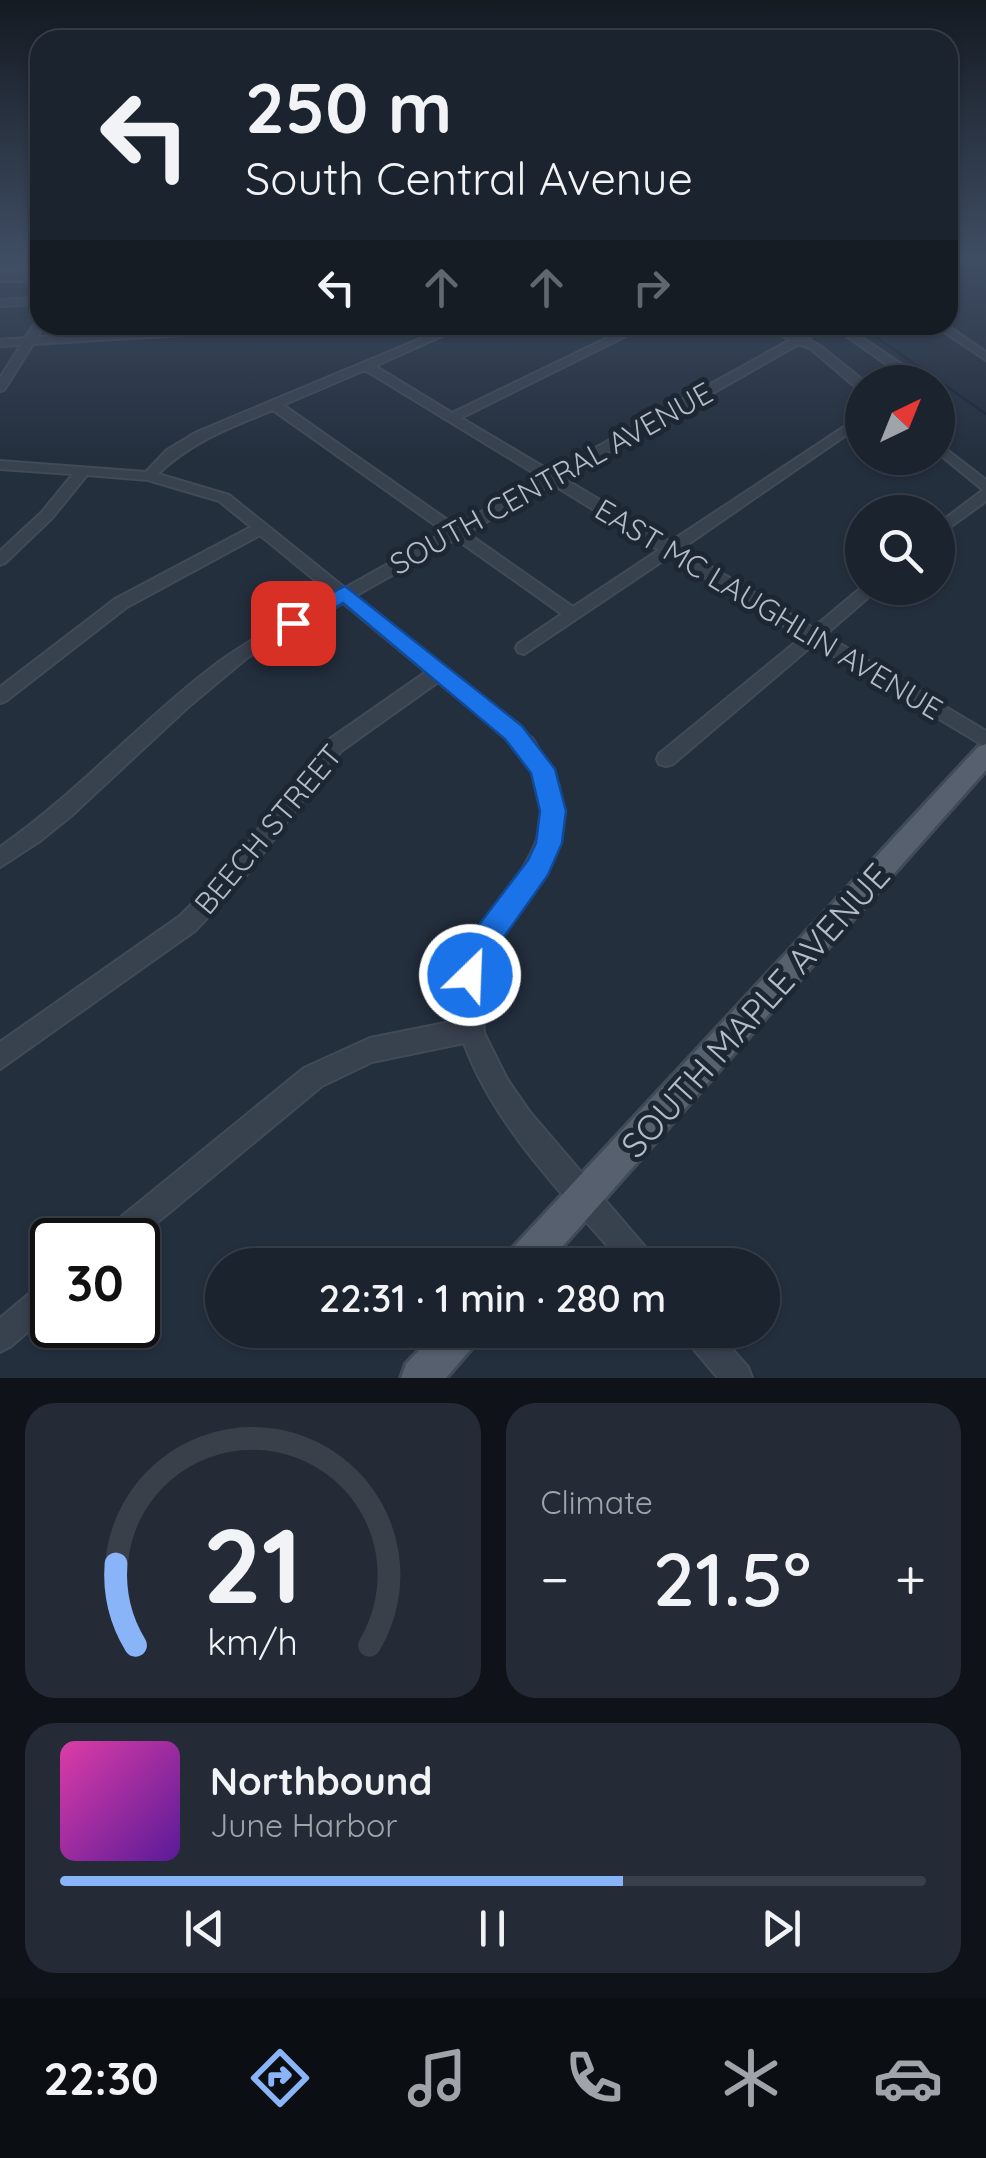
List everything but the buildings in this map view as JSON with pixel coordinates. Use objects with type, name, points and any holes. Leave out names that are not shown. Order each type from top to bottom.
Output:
[{"type":"main road","name":"SOUTH MAPLE AVENUE","points":[[538,1248],[981,768]]},
{"type":"main road","points":[[420,1378],[447,1348]]},
{"type":"street","points":[[0,387],[33,335]]},
{"type":"street","points":[[0,342],[132,335]]},
{"type":"street","points":[[149,476],[185,444],[439,335]]},
{"type":"street","points":[[451,418],[622,335]]},
{"type":"street","points":[[791,335],[845,371]]},
{"type":"street","name":"SOUTH CENTRAL AVENUE","points":[[0,858],[74,804],[218,670],[345,593],[807,335]]},
{"type":"street","points":[[850,335],[894,365]]},
{"type":"street","points":[[952,335],[986,357]]},
{"type":"street","points":[[968,346],[986,338]]},
{"type":"street","name":"EAST MC LAUGHLIN AVENUE","points":[[366,366],[986,740]]},
{"type":"street","points":[[274,405],[574,615]]},
{"type":"street","points":[[524,648],[845,430]]},
{"type":"street","points":[[955,462],[986,490],[955,517]]},
{"type":"street","points":[[0,465],[149,476],[213,493],[264,527],[526,744],[543,769],[552,796],[552,828],[543,857],[476,958],[468,991],[471,1030],[495,1084],[628,1248]]},
{"type":"street","points":[[0,560],[47,515],[82,471]]},
{"type":"street","points":[[0,696],[121,602],[264,527]]},
{"type":"street","points":[[666,759],[851,605]]},
{"type":"street","name":"BEECH STREET","points":[[0,1057],[188,923],[238,872],[334,746],[440,672]]},
{"type":"street","points":[[142,1218],[313,1077],[370,1050],[471,1030]]},
{"type":"street","points":[[0,1337],[30,1311]]},
{"type":"street","points":[[711,1348],[737,1378]]},
{"type":"waterway","points":[[873,335],[986,414]]},
{"type":"route","points":[[293,623],[345,593],[514,733],[543,769],[552,796],[549,843],[526,886],[482,944],[470,975]]}]
